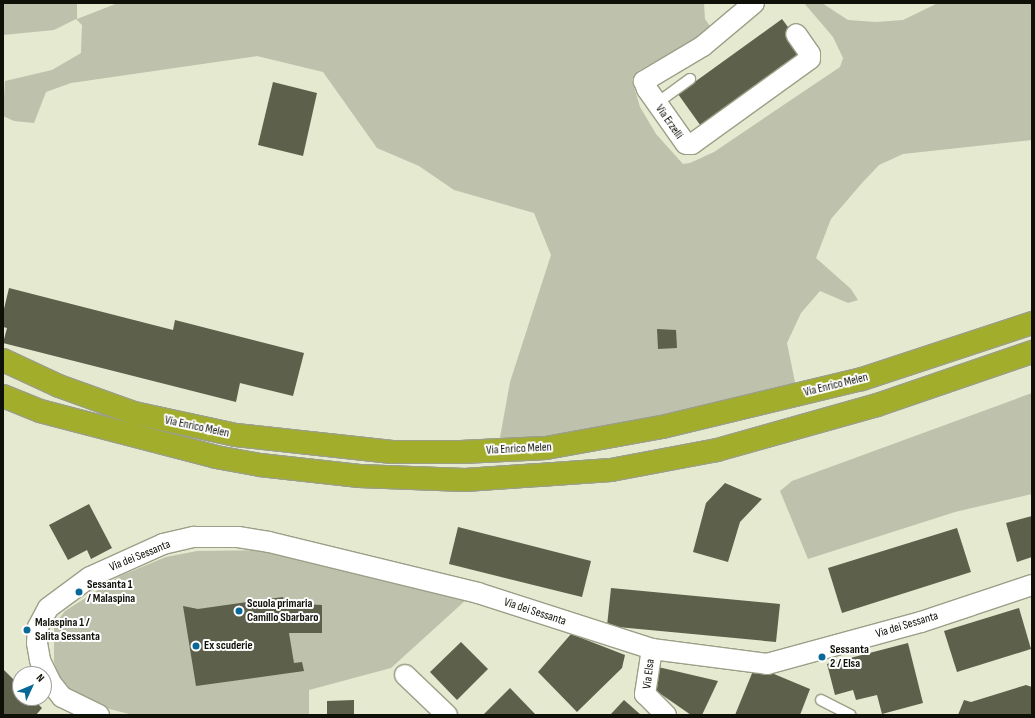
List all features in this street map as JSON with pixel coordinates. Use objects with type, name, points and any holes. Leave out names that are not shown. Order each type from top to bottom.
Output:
[{"type":"highway","name":"Via Enrico Melen","points":[[3,360],[59,386],[134,413],[236,435],[392,452],[461,452],[546,448],[646,431],[862,379],[1032,323]]},
{"type":"highway","name":"Via Enrico Melen","points":[[170,444],[260,465],[359,476],[465,480],[611,470],[724,448],[877,405],[1032,352]]},
{"type":"highway","points":[[3,366],[170,444]]},
{"type":"highway","points":[[3,396],[40,410],[170,444]]},
{"type":"street","name":"Via Erzelli","points":[[754,3],[697,51],[646,78],[644,84],[684,142],[692,144],[810,59],[810,54],[796,34]]},
{"type":"street","name":"Via dei Sessanta","points":[[99,715],[62,697],[51,684],[40,660],[37,643],[38,627],[48,608],[90,577],[163,544],[194,537],[238,537],[478,593],[652,649],[766,664],[921,622],[1032,585]]},
{"type":"street","name":"Via Elsa","points":[[652,649],[645,694],[666,715]]},
{"type":"street","points":[[405,675],[447,715]]},
{"type":"lane","points":[[657,103],[690,79]]},
{"type":"lane","points":[[821,700],[850,715]]},
{"type":"green space","points":[[3,3],[77,3],[77,19],[118,3],[704,3],[705,19],[710,26],[692,42],[638,71],[632,80],[640,107],[656,134],[683,164],[690,163],[714,152],[840,67],[843,58],[833,37],[804,3],[822,3],[848,20],[876,22],[903,20],[938,3],[1032,3],[1032,140],[903,154],[879,165],[862,183],[831,219],[816,258],[851,289],[858,300],[848,303],[820,291],[801,313],[787,343],[797,392],[576,440],[499,443],[510,382],[551,255],[534,213],[454,190],[419,166],[377,148],[323,72],[257,56],[71,83],[46,92],[34,123],[14,121],[3,116],[5,81],[52,70],[81,53],[82,25],[76,19],[54,30],[3,35]]},
{"type":"green space","points":[[1032,393],[1032,494],[955,512],[808,559],[780,491],[792,481]]},
{"type":"green space","points":[[269,550],[467,599],[391,668],[309,690],[309,715],[133,715],[102,707],[69,689],[60,679],[54,662],[54,625],[65,611],[120,576],[166,557],[197,551]]},
{"type":"building","points":[[782,19],[808,54],[703,129],[678,94]]},
{"type":"building","points":[[273,82],[317,93],[303,156],[258,145]]},
{"type":"building","points":[[9,288],[173,330],[175,320],[304,353],[293,396],[240,383],[236,402],[3,343],[7,328],[3,327],[3,313]]},
{"type":"building","points":[[657,329],[676,330],[677,348],[658,349]]},
{"type":"building","points":[[725,483],[762,499],[740,522],[728,562],[693,552],[706,503]]},
{"type":"building","points":[[89,504],[112,548],[91,559],[87,550],[68,560],[49,525]]},
{"type":"building","points":[[1032,516],[1032,557],[1017,562],[1006,523]]},
{"type":"building","points":[[458,527],[591,561],[582,597],[449,564]]},
{"type":"building","points":[[957,528],[971,572],[842,613],[828,568]]},
{"type":"building","points":[[611,588],[780,604],[776,642],[607,626]]},
{"type":"building","points":[[283,597],[284,603],[322,605],[322,633],[289,633],[294,663],[302,662],[304,671],[196,686],[183,606],[198,609]]},
{"type":"building","points":[[1019,608],[1031,649],[957,672],[944,631]]},
{"type":"building","points":[[571,634],[625,655],[622,668],[577,712],[538,672]]},
{"type":"building","points":[[461,642],[488,669],[457,700],[430,672]]},
{"type":"building","points":[[908,643],[923,703],[882,714],[877,695],[856,700],[853,690],[835,695],[827,664]]},
{"type":"building","points":[[755,666],[810,689],[800,715],[735,715]]},
{"type":"building","points":[[658,667],[718,681],[702,715],[691,715],[655,690]]},
{"type":"building","points":[[3,669],[12,678],[12,706],[40,706],[42,708],[36,715],[3,715]]},
{"type":"building","points":[[1026,685],[1032,687],[1032,715],[958,715],[964,700],[971,702]]},
{"type":"building","points":[[510,688],[536,715],[483,715]]},
{"type":"building","points":[[354,700],[354,715],[327,715],[327,701]]},
{"type":"building","points":[[624,700],[641,715],[610,715]]},
{"type":"place","name":"Sessanta 1 / Malaspina","points":[[79,592]]},
{"type":"place","name":"Scuola primaria Camillo Sbarbaro","points":[[239,611]]},
{"type":"place","name":"Malaspina 1 / Salita Sessanta","points":[[27,630]]},
{"type":"place","name":"Ex scuderie","points":[[196,646]]},
{"type":"place","name":"Sessanta 2 / Elsa","points":[[822,657]]}]
